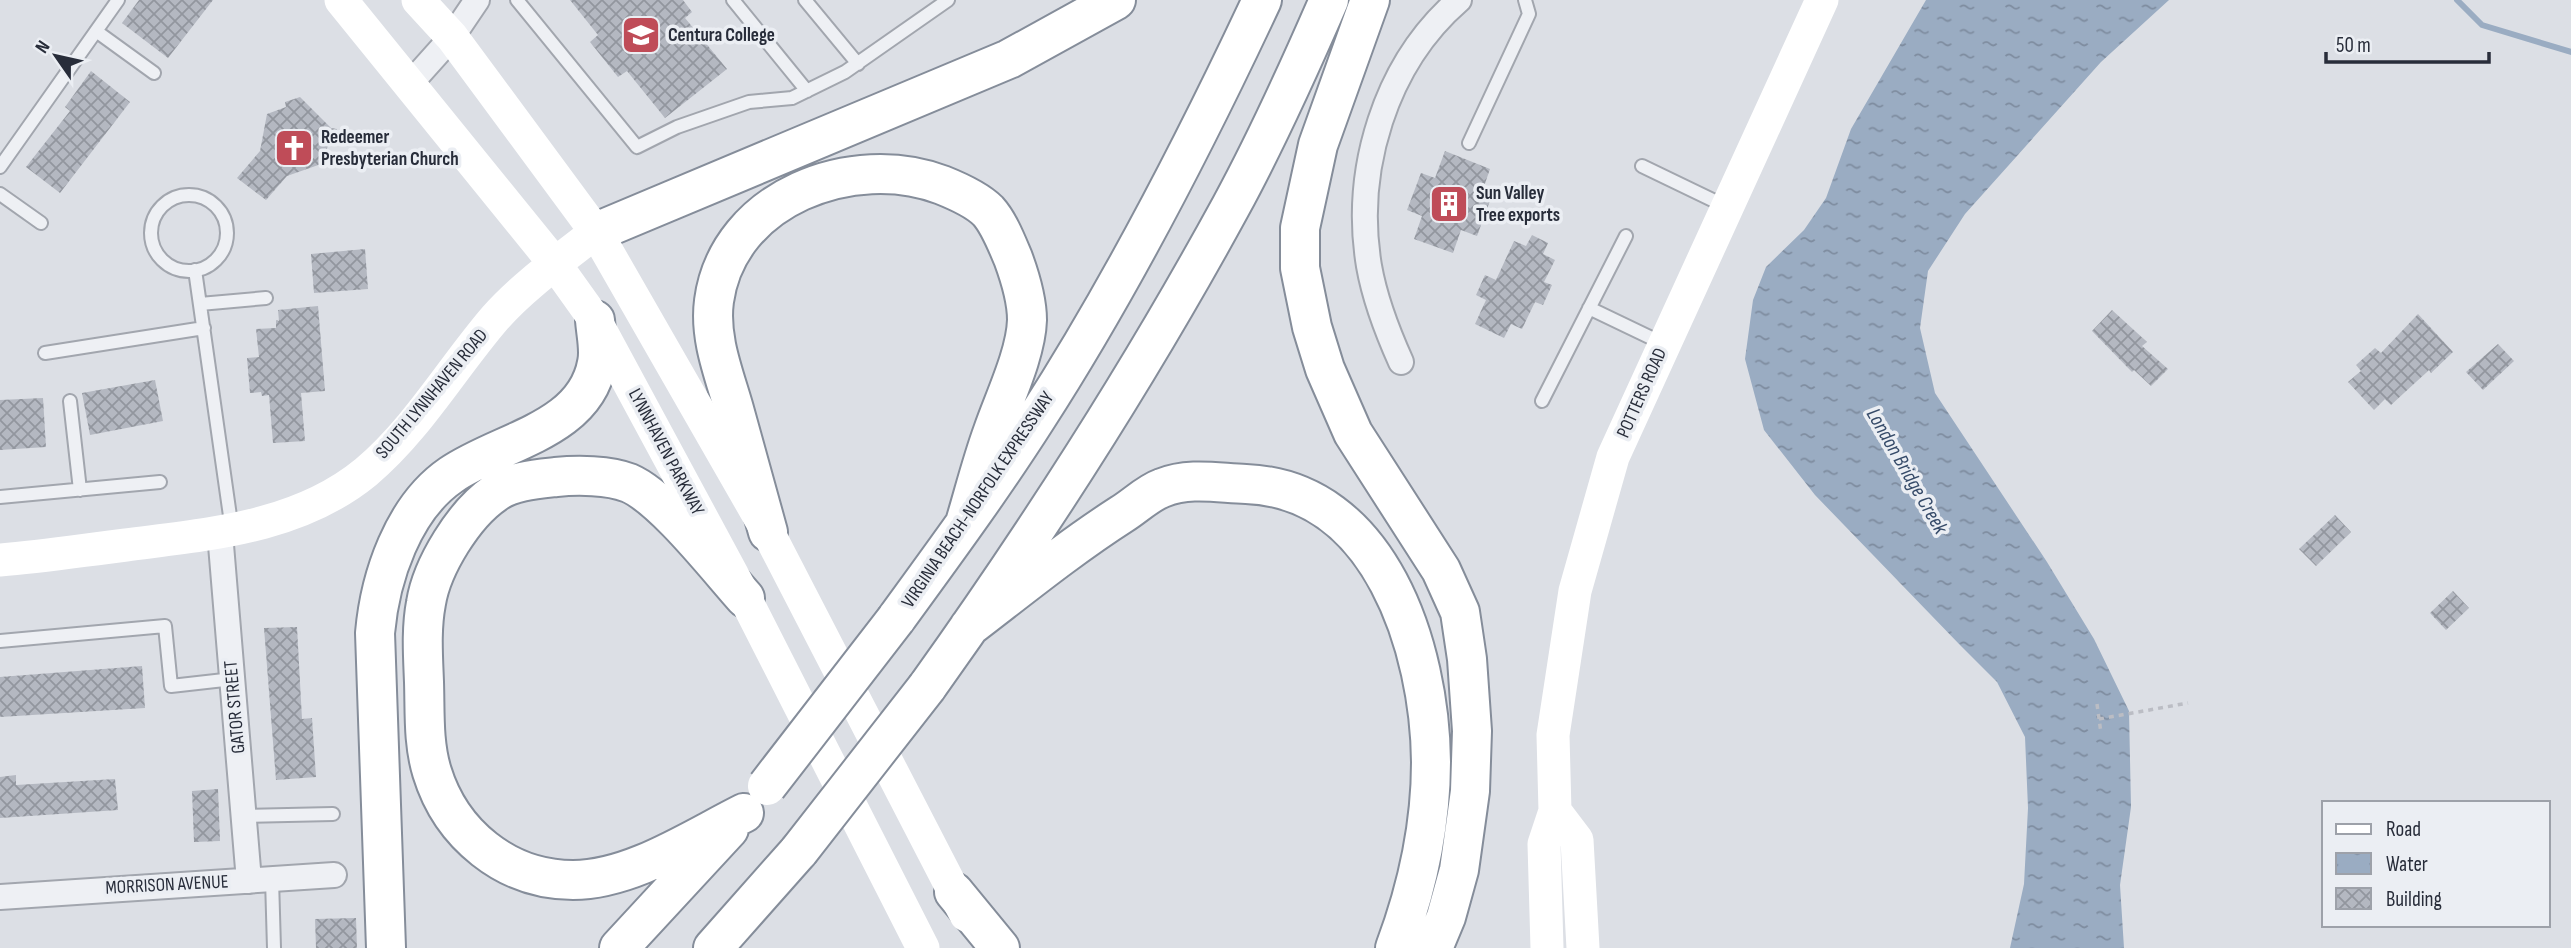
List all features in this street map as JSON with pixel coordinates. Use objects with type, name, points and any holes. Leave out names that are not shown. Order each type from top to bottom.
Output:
[{"type":"highway","points":[[596,232],[1009,59],[1116,0]]},
{"type":"highway","name":"VIRGINIA BEACH-NORFOLK EXPRESSWAY","points":[[619,948],[755,799],[896,619],[1036,419],[1109,297],[1188,149],[1262,0]]},
{"type":"highway","points":[[713,948],[799,850],[926,687],[970,627],[1101,431],[1231,205],[1329,0]]},
{"type":"highway","points":[[1370,0],[1318,145],[1300,228],[1300,268],[1312,327],[1325,369],[1353,433],[1441,570],[1460,611],[1467,659],[1472,731],[1470,791],[1460,870],[1446,917],[1433,948]]},
{"type":"highway","points":[[768,532],[715,342],[714,300],[719,280],[729,256],[743,234],[779,203],[809,186],[838,177],[867,173],[897,173],[927,179],[980,205],[989,212],[1007,244],[1024,291],[1027,321],[1018,360],[992,433],[965,523]]},
{"type":"highway","points":[[386,948],[375,633],[378,601],[386,571],[418,508],[451,475],[543,429],[571,409],[588,392],[598,360],[595,320]]},
{"type":"highway","points":[[745,598],[660,504],[629,483],[579,474],[530,480],[495,492],[471,516],[451,542],[433,576],[426,600],[423,628],[425,732],[432,770],[442,798],[458,823],[475,843],[496,859],[539,876],[571,880],[598,878],[630,869],[755,799]]},
{"type":"highway","points":[[970,627],[1083,539],[1162,488],[1204,480],[1259,484],[1287,490],[1313,500],[1341,518],[1374,556],[1393,594],[1410,636],[1422,680],[1428,717],[1431,762],[1420,869],[1410,910],[1395,948]]},
{"type":"highway","points":[[954,892],[1000,948]]},
{"type":"main road","name":"LYNNHAVEN PARKWAY","points":[[341,0],[555,264],[595,320],[745,598],[923,948]]},
{"type":"main road","points":[[418,0],[452,37],[596,232],[768,532],[984,948]]},
{"type":"main road","name":"POTTERS ROAD","points":[[1547,948],[1544,844],[1555,811],[1553,735],[1575,591],[1613,457],[1822,0]]},
{"type":"main road","name":"SOUTH LYNNHAVEN ROAD","points":[[0,561],[226,531],[266,522],[330,497],[366,472],[398,441],[497,316],[555,264],[596,232]]},
{"type":"main road","points":[[1555,811],[1577,840],[1583,948]]},
{"type":"street","points":[[410,85],[452,37],[477,0]]},
{"type":"street","points":[[1401,362],[1380,308],[1369,265],[1365,225],[1371,155],[1382,112],[1403,69],[1441,16],[1459,0]]},
{"type":"street","name":"GATOR STREET","points":[[226,531],[233,679],[244,816],[260,880]]},
{"type":"street","name":"MORRISON AVENUE","points":[[0,897],[334,875]]},
{"type":"lane","points":[[0,167],[118,0]]},
{"type":"lane","points":[[517,0],[637,146],[677,127],[749,102],[792,98],[807,91],[858,64],[948,0]]},
{"type":"lane","points":[[733,0],[807,91]]},
{"type":"lane","points":[[805,0],[858,64]]},
{"type":"lane","points":[[1469,143],[1529,14],[1525,0]]},
{"type":"lane","points":[[96,31],[155,72]]},
{"type":"lane","points":[[1642,166],[1727,207]]},
{"type":"lane","points":[[0,194],[41,223]]},
{"type":"lane","points":[[187,195],[200,196],[211,202],[226,222],[227,235],[218,258],[208,266],[195,270],[172,267],[155,250],[152,238],[156,214],[175,198],[187,195]]},
{"type":"lane","points":[[1542,401],[1626,236]]},
{"type":"lane","points":[[195,270],[226,531]]},
{"type":"lane","points":[[200,303],[265,299]]},
{"type":"lane","points":[[1589,308],[1664,344]]},
{"type":"lane","points":[[46,353],[204,328]]},
{"type":"lane","points":[[70,401],[80,490]]},
{"type":"lane","points":[[0,497],[160,482]]},
{"type":"lane","points":[[0,641],[165,626],[171,686],[233,679]]},
{"type":"lane","points":[[244,816],[334,814]]},
{"type":"lane","points":[[260,880],[274,948]]},
{"type":"path","points":[[2099,719],[2188,703]]},
{"type":"path","points":[[2097,704],[2101,733]]},
{"type":"water","name":"London Bridge Creek","points":[[1926,0],[2169,0],[2101,62],[1965,214],[1928,271],[1920,328],[1935,393],[2047,562],[2094,639],[2129,711],[2131,807],[2120,885],[2124,948],[2010,948],[2024,884],[2028,808],[2025,737],[1997,682],[1815,495],[1764,430],[1745,359],[1753,300],[1766,267],[1804,230],[1826,198],[1851,129]]},
{"type":"building","points":[[139,0],[213,0],[168,58],[122,23]]},
{"type":"building","points":[[570,0],[683,0],[692,12],[685,18],[727,69],[665,118],[627,71],[618,77],[590,42],[598,35]]},
{"type":"building","points":[[91,71],[130,102],[60,193],[26,167],[70,111],[65,107]]},
{"type":"building","name":"Redeemer Presbyterian Church","points":[[300,97],[331,128],[337,129],[334,145],[328,144],[324,163],[287,176],[266,200],[237,178],[260,151],[267,114],[286,107],[285,102]]},
{"type":"building","name":"Sun Valley Tree exports","points":[[1445,151],[1490,169],[1481,195],[1491,198],[1477,236],[1461,230],[1453,253],[1414,239],[1422,216],[1407,210],[1421,173],[1435,178]]},
{"type":"building","points":[[1532,235],[1548,243],[1543,254],[1555,260],[1544,282],[1552,285],[1543,305],[1535,302],[1522,329],[1511,324],[1504,338],[1475,324],[1486,300],[1476,295],[1485,275],[1496,280],[1514,241],[1526,246]]},
{"type":"building","points":[[365,249],[368,289],[314,293],[311,254]]},
{"type":"building","points":[[318,306],[325,391],[301,393],[305,441],[273,443],[269,395],[262,396],[261,392],[250,393],[247,358],[259,357],[256,329],[276,328],[276,320],[279,321],[278,310]]},
{"type":"building","points":[[2112,310],[2147,342],[2142,346],[2168,369],[2151,386],[2134,370],[2132,372],[2092,331]]},
{"type":"building","points":[[2418,314],[2453,352],[2391,405],[2385,399],[2374,410],[2348,382],[2361,371],[2356,365],[2375,348],[2381,353]]},
{"type":"building","points":[[2498,344],[2514,361],[2483,390],[2466,372]]},
{"type":"building","points":[[155,380],[163,421],[90,435],[82,393]]},
{"type":"building","points":[[43,398],[46,447],[0,450],[0,400]]},
{"type":"building","points":[[2335,515],[2351,532],[2316,566],[2299,549]]},
{"type":"building","points":[[2453,591],[2469,608],[2446,630],[2430,613]]},
{"type":"building","points":[[297,627],[302,719],[312,718],[316,777],[276,780],[264,628]]},
{"type":"building","points":[[142,666],[145,708],[0,717],[0,677]]},
{"type":"building","points":[[16,775],[16,785],[115,779],[118,810],[0,818],[0,777]]},
{"type":"building","points":[[218,789],[220,841],[194,842],[192,791]]},
{"type":"building","points":[[356,918],[357,948],[316,948],[315,919]]},
{"type":"waterway","points":[[2457,0],[2482,25],[2571,52]]},
{"type":"place","name":"Centura College","points":[[641,35]]},
{"type":"place","name":"Redeemer Presbyterian Church","points":[[294,148]]},
{"type":"place","name":"Sun Valley Tree exports","points":[[1449,204]]}]
